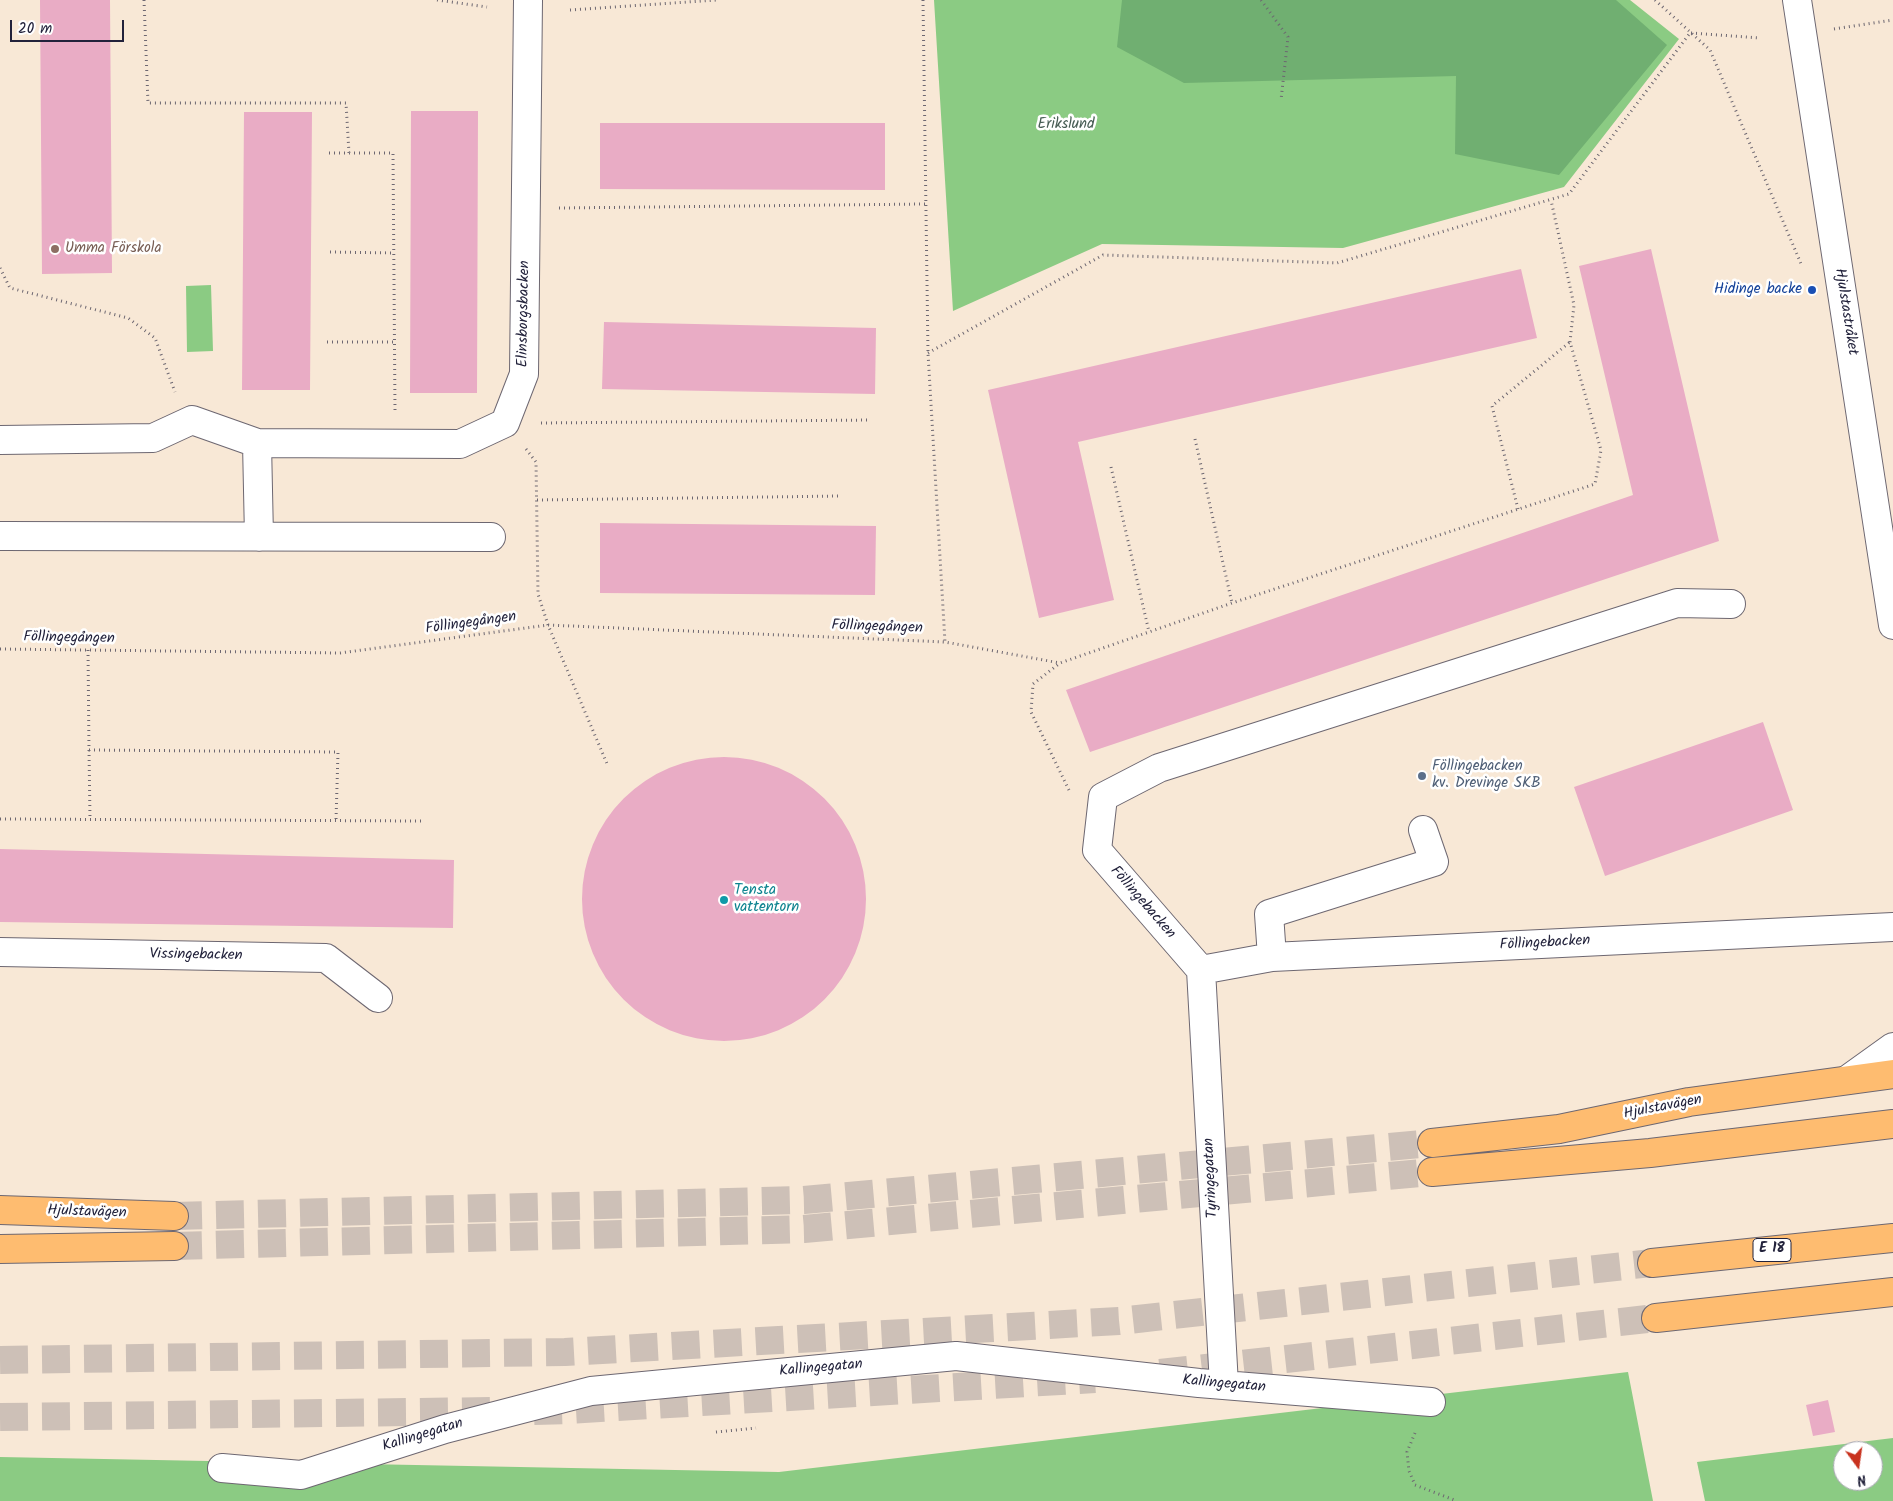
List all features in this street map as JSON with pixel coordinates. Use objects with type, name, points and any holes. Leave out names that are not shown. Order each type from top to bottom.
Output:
[{"type":"main road","name":"Hjulstavägen","points":[[1432,1142],[1559,1129],[1690,1102],[1893,1074]]},
{"type":"main road","points":[[1432,1172],[1650,1153],[1893,1124]]},
{"type":"main road","name":"Hjulstavägen","points":[[0,1210],[174,1216]]},
{"type":"main road","name":"E 18","points":[[1652,1263],[1893,1238]]},
{"type":"main road","points":[[0,1249],[174,1246]]},
{"type":"main road","points":[[1656,1318],[1893,1292]]},
{"type":"street","name":"Elinsborgsbacken","points":[[505,423],[524,374],[528,0]]},
{"type":"street","name":"Hjulstastråket","points":[[1797,0],[1893,624]]},
{"type":"street","points":[[0,440],[153,438],[192,420],[257,443],[460,444],[505,423]]},
{"type":"street","points":[[257,443],[259,537]]},
{"type":"street","points":[[0,536],[491,537]]},
{"type":"street","name":"Föllingebacken","points":[[1731,604],[1677,603],[1159,768],[1103,797],[1097,850],[1201,970],[1272,958],[1893,926]]},
{"type":"street","points":[[1272,958],[1269,914],[1434,862],[1424,830]]},
{"type":"street","name":"Vissingebacken","points":[[0,952],[326,958],[378,998]]},
{"type":"street","name":"Tyringegatan","points":[[1201,970],[1224,1385]]},
{"type":"street","points":[[1847,1080],[1893,1047]]},
{"type":"street","name":"Kallingegatan","points":[[222,1468],[301,1475],[444,1429],[590,1391],[956,1356],[1224,1385],[1431,1402]]},
{"type":"path","points":[[144,0],[148,102],[346,103],[349,153]]},
{"type":"path","points":[[437,0],[488,8]]},
{"type":"path","points":[[570,10],[717,0]]},
{"type":"path","points":[[923,0],[928,353],[945,642]]},
{"type":"path","points":[[1261,0],[1288,37],[1282,100]]},
{"type":"path","points":[[1655,0],[1710,50],[1805,273]]},
{"type":"path","points":[[1832,30],[1893,20]]},
{"type":"path","points":[[928,353],[1103,255],[1337,263],[1569,194],[1690,33]]},
{"type":"path","points":[[1690,33],[1760,38]]},
{"type":"path","points":[[329,153],[393,153],[395,443]]},
{"type":"path","points":[[1069,791],[1031,712],[1033,684],[1060,663],[1232,603],[1595,484],[1601,450],[1570,342],[1574,305],[1551,200]]},
{"type":"path","points":[[526,209],[926,204]]},
{"type":"path","points":[[330,252],[394,253]]},
{"type":"path","points":[[0,268],[10,288],[128,318],[155,338],[177,396],[192,420]]},
{"type":"path","points":[[327,342],[394,342]]},
{"type":"path","points":[[1518,509],[1492,406],[1570,342]]},
{"type":"path","points":[[505,423],[871,420]]},
{"type":"path","points":[[505,423],[536,462],[538,594],[548,625],[608,766]]},
{"type":"path","points":[[1195,438],[1232,603]]},
{"type":"path","points":[[1111,467],[1148,632]]},
{"type":"path","points":[[537,500],[841,496]]},
{"type":"path","name":"Föllingegången","points":[[0,649],[340,654],[548,625],[945,642],[1060,663]]},
{"type":"path","points":[[88,650],[90,819]]},
{"type":"path","points":[[89,750],[338,752],[336,820]]},
{"type":"path","points":[[0,819],[421,821]]},
{"type":"path","points":[[716,1432],[756,1428]]},
{"type":"path","points":[[1407,1452],[1409,1471],[1415,1485],[1456,1501]]},
{"type":"green space","name":"Erikslund","points":[[934,0],[1630,0],[1679,39],[1564,187],[1343,248],[1102,244],[953,311]]},
{"type":"green space","points":[[1122,0],[1616,0],[1667,45],[1559,175],[1455,154],[1456,76],[1184,83],[1117,47]]},
{"type":"green space","points":[[211,285],[213,351],[187,352],[186,286]]},
{"type":"green space","points":[[1628,1372],[1653,1501],[0,1501],[0,1457],[779,1472]]},
{"type":"green space","points":[[1893,1438],[1893,1501],[1705,1501],[1697,1462],[1833,1445],[1833,1491],[1883,1491],[1883,1441],[1868,1441]]},
{"type":"building","points":[[40,0],[110,0],[112,273],[42,274]]},
{"type":"building","points":[[411,111],[478,111],[477,393],[410,393]]},
{"type":"building","points":[[244,112],[312,112],[310,390],[242,390]]},
{"type":"building","points":[[600,123],[885,123],[885,190],[600,189]]},
{"type":"building","points":[[1651,249],[1719,541],[1090,752],[1066,690],[1633,495],[1579,266]]},
{"type":"building","points":[[1521,269],[1537,338],[1078,442],[1114,600],[1039,618],[988,390]]},
{"type":"building","points":[[604,322],[876,328],[875,394],[602,389]]},
{"type":"building","points":[[600,523],[876,526],[875,595],[600,593]]},
{"type":"building","points":[[1763,722],[1793,810],[1605,876],[1574,787]]},
{"type":"building","name":"Tensta vattentorn","points":[[724,757],[752,760],[778,768],[803,781],[824,799],[842,820],[855,845],[863,871],[866,899],[863,927],[855,953],[842,978],[824,999],[803,1017],[778,1030],[752,1038],[724,1041],[696,1038],[670,1030],[645,1017],[624,999],[606,978],[593,953],[585,927],[582,899],[585,871],[593,845],[606,820],[624,799],[645,781],[670,768],[696,760]]},
{"type":"building","points":[[0,849],[454,860],[453,928],[0,922]]},
{"type":"building","points":[[1828,1400],[1835,1432],[1813,1436],[1806,1405]]},
{"type":"tunnel","points":[[174,1216],[804,1200],[1432,1143]]},
{"type":"tunnel","points":[[174,1246],[804,1229],[1432,1172]]},
{"type":"tunnel","points":[[0,1360],[565,1352],[1119,1321],[1652,1263]]},
{"type":"tunnel","points":[[1160,1373],[1656,1318]]},
{"type":"tunnel","points":[[534,1411],[1095,1379]]},
{"type":"tunnel","points":[[0,1417],[493,1411]]},
{"type":"place","name":"Umma Förskola","points":[[55,249]]},
{"type":"place","name":"Hidinge backe","points":[[1812,290]]},
{"type":"place","name":"Föllingebacken kv. Drevinge SKB","points":[[1422,776]]},
{"type":"place","name":"Tensta vattentorn","points":[[724,900]]}]
